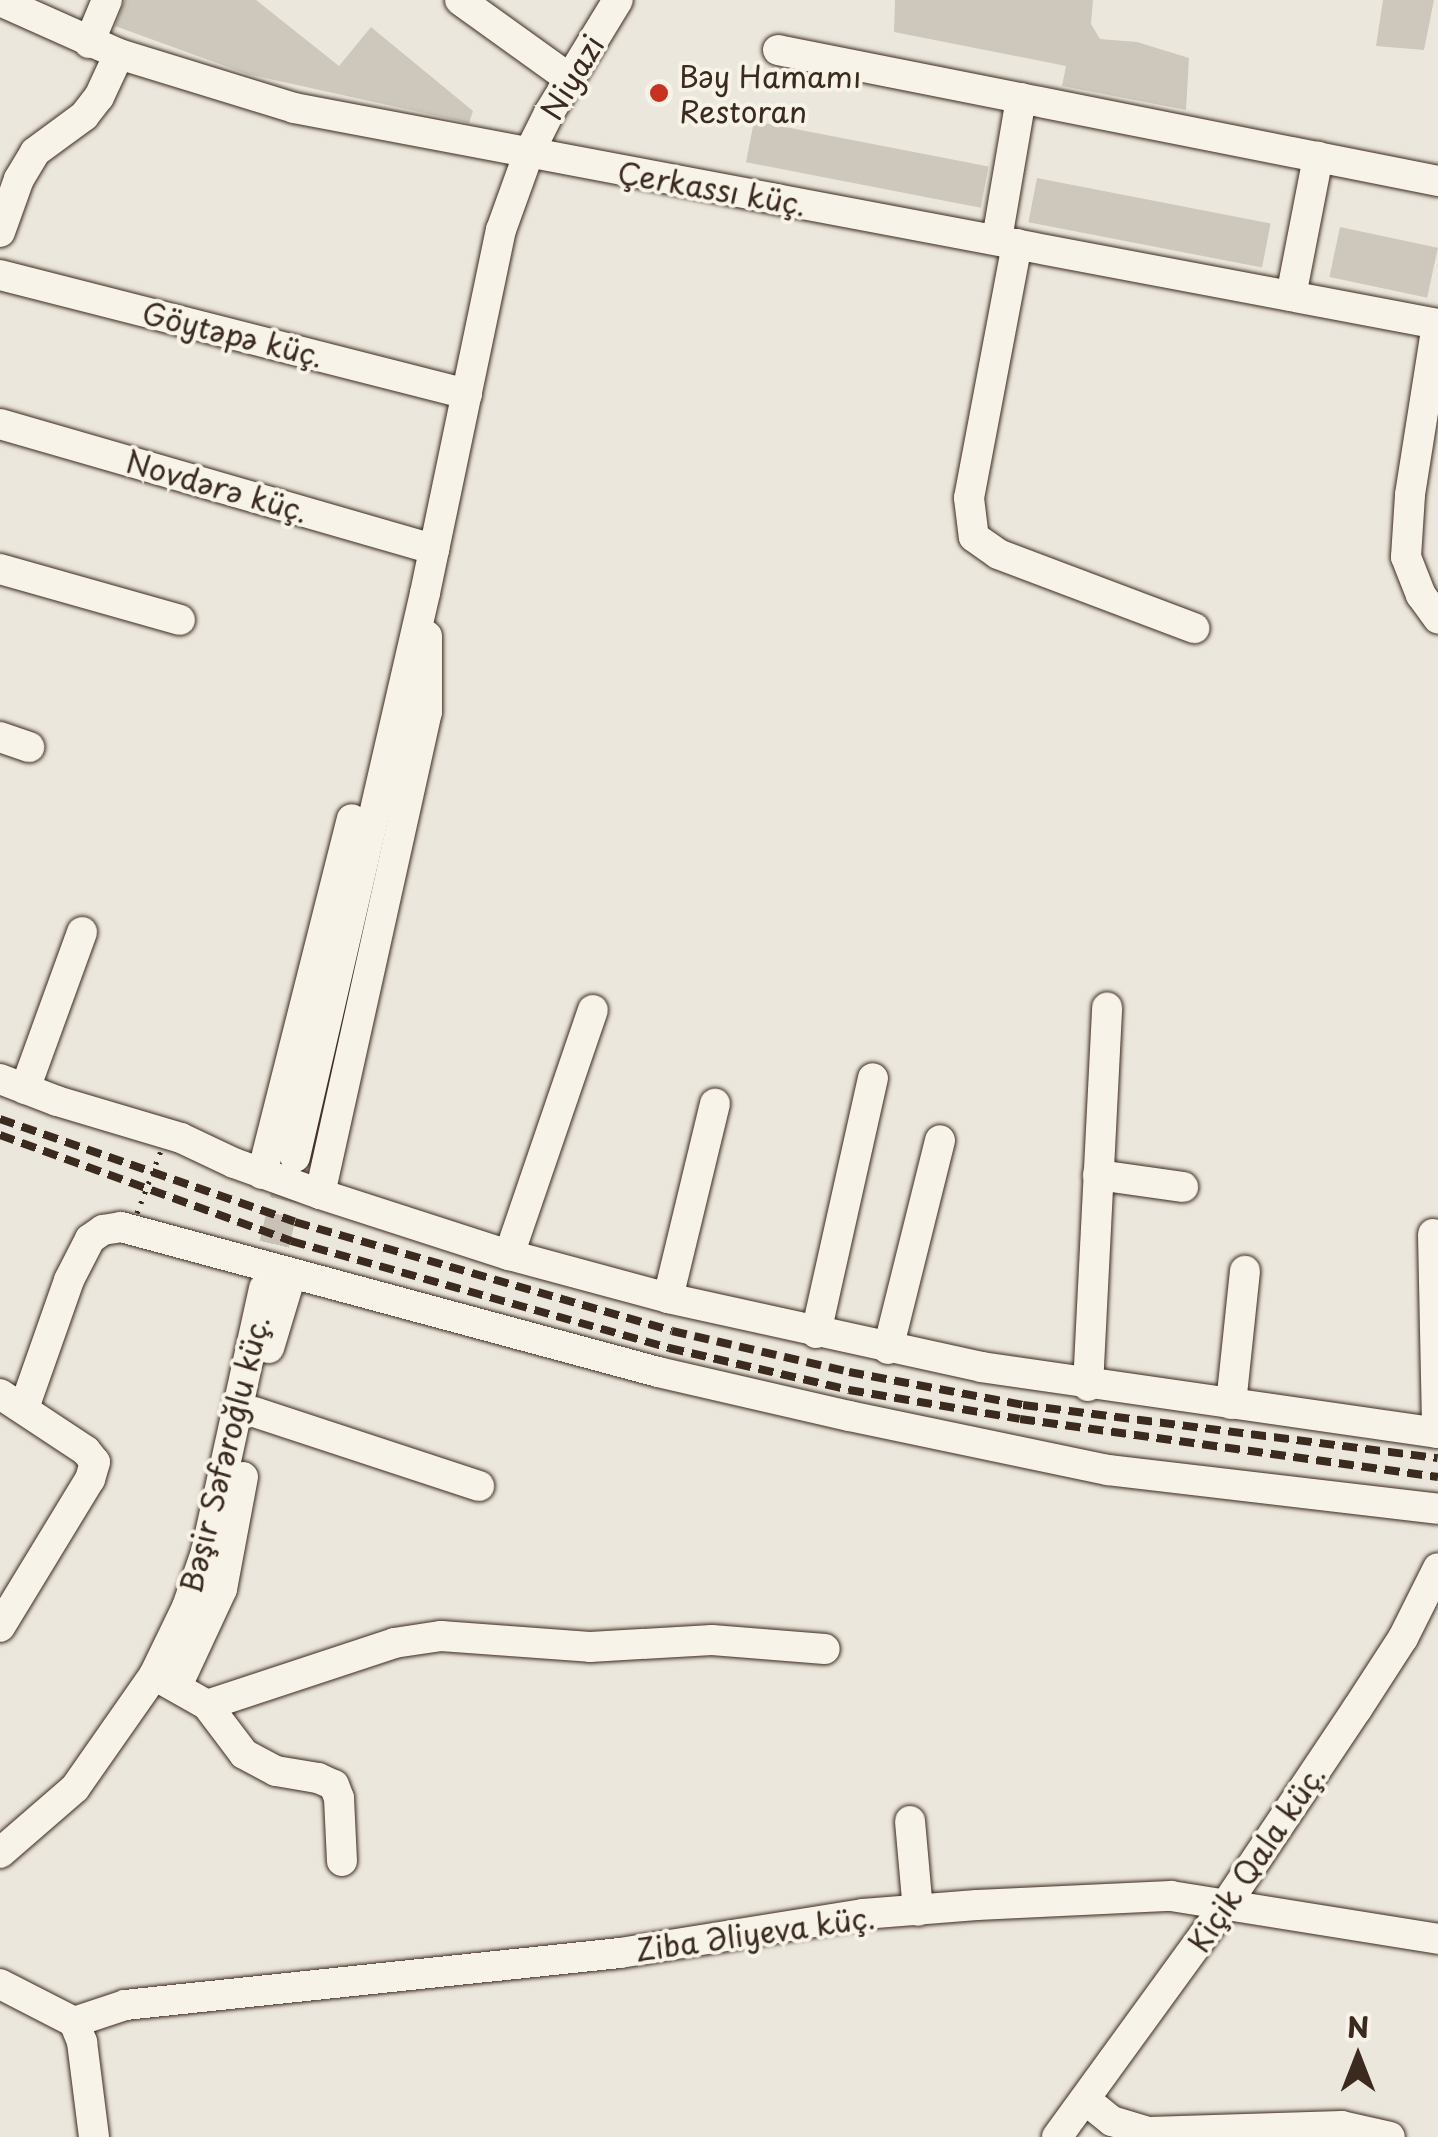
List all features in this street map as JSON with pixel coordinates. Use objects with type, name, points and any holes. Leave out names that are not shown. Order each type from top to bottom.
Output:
[{"type":"street","points":[[88,43],[106,0]]},
{"type":"street","points":[[460,0],[570,79]]},
{"type":"street","name":"Niyazi","points":[[425,593],[501,230],[528,154],[618,0]]},
{"type":"street","name":"Çerkassı küç.","points":[[0,2],[88,43],[294,108],[1438,324]]},
{"type":"street","points":[[778,50],[1438,181]]},
{"type":"street","points":[[0,232],[19,179],[35,152],[84,116],[99,97],[119,54]]},
{"type":"street","points":[[1021,98],[1006,242],[969,498],[974,536],[998,554],[1194,628]]},
{"type":"street","points":[[1291,296],[1318,157]]},
{"type":"street","name":"Göytəpə küç.","points":[[0,274],[467,394]]},
{"type":"street","points":[[1438,324],[1410,495],[1406,556],[1421,595],[1438,618]]},
{"type":"street","name":"Novdərə küç.","points":[[0,424],[434,549]]},
{"type":"street","points":[[0,569],[180,620]]},
{"type":"street","points":[[295,1157],[425,593]]},
{"type":"street","points":[[262,1174],[382,701],[425,593]]},
{"type":"street","points":[[320,1194],[428,712],[425,593]]},
{"type":"street","points":[[82,932],[13,1084],[181,1138],[262,1174],[320,1194],[509,1255],[816,1333],[1088,1386],[1437,1433],[1433,1234]]},
{"type":"street","points":[[1088,1386],[1107,1007]]},
{"type":"street","points":[[509,1255],[593,1010]]},
{"type":"street","points":[[816,1333],[873,1078]]},
{"type":"street","points":[[668,1298],[715,1104]]},
{"type":"street","points":[[888,1349],[940,1140]]},
{"type":"street","points":[[1098,1175],[1183,1187]]},
{"type":"street","points":[[0,1627],[90,1479],[94,1462],[86,1451],[12,1401],[68,1280],[90,1239],[103,1230],[139,1230],[278,1281],[658,1372],[1090,1466],[1438,1509]]},
{"type":"street","points":[[1231,1404],[1246,1272]]},
{"type":"street","points":[[278,1281],[222,1588],[165,1681],[207,1704],[244,1754],[276,1772],[318,1778],[334,1785],[339,1798],[342,1861]]},
{"type":"street","name":"Bəşir Səfəroğlu küç.","points":[[0,1852],[75,1788],[165,1681],[206,1552],[278,1281]]},
{"type":"street","points":[[254,1412],[478,1486]]},
{"type":"street","name":"Kiçik Qala küç.","points":[[1057,2137],[1087,2101],[1225,1906],[1403,1638],[1438,1568]]},
{"type":"street","points":[[207,1704],[394,1644],[441,1636],[590,1647],[712,1640],[825,1649]]},
{"type":"street","points":[[910,1820],[918,1911]]},
{"type":"street","name":"Ziba Əliyeva küç.","points":[[74,2022],[125,2005],[620,1953],[863,1914],[1171,1896],[1438,1940]]},
{"type":"street","points":[[0,1984],[74,2022],[82,2042],[94,2137]]},
{"type":"street","points":[[1087,2101],[1112,2122],[1129,2128],[1205,2134],[1342,2126],[1390,2137]]},
{"type":"path","points":[[138,1213],[162,1148]]},
{"type":"shaded area","points":[[125,0],[256,0],[339,66],[371,27],[473,111],[469,123],[247,74],[115,26]]},
{"type":"shaded area","points":[[895,0],[1093,0],[1091,24],[1100,39],[1137,42],[1189,58],[1186,110],[1062,86],[1066,66],[894,32]]},
{"type":"shaded area","points":[[1383,0],[1434,0],[1424,50],[1376,46]]},
{"type":"shaded area","points":[[754,121],[989,167],[981,208],[746,162]]},
{"type":"shaded area","points":[[1037,178],[1271,223],[1262,268],[1028,222]]},
{"type":"shaded area","points":[[1340,227],[1438,248],[1427,298],[1329,277]]},
{"type":"tunnel","points":[[264,1288],[294,1160]]},
{"type":"railway","points":[[0,1119],[295,1222],[672,1331],[849,1372],[1023,1405],[1438,1458]]},
{"type":"railway","points":[[0,1135],[291,1241],[669,1348],[849,1390],[1020,1419],[1438,1477]]},
{"type":"place","name":"Bәy Hamamı Restoran","points":[[659,93]]}]
